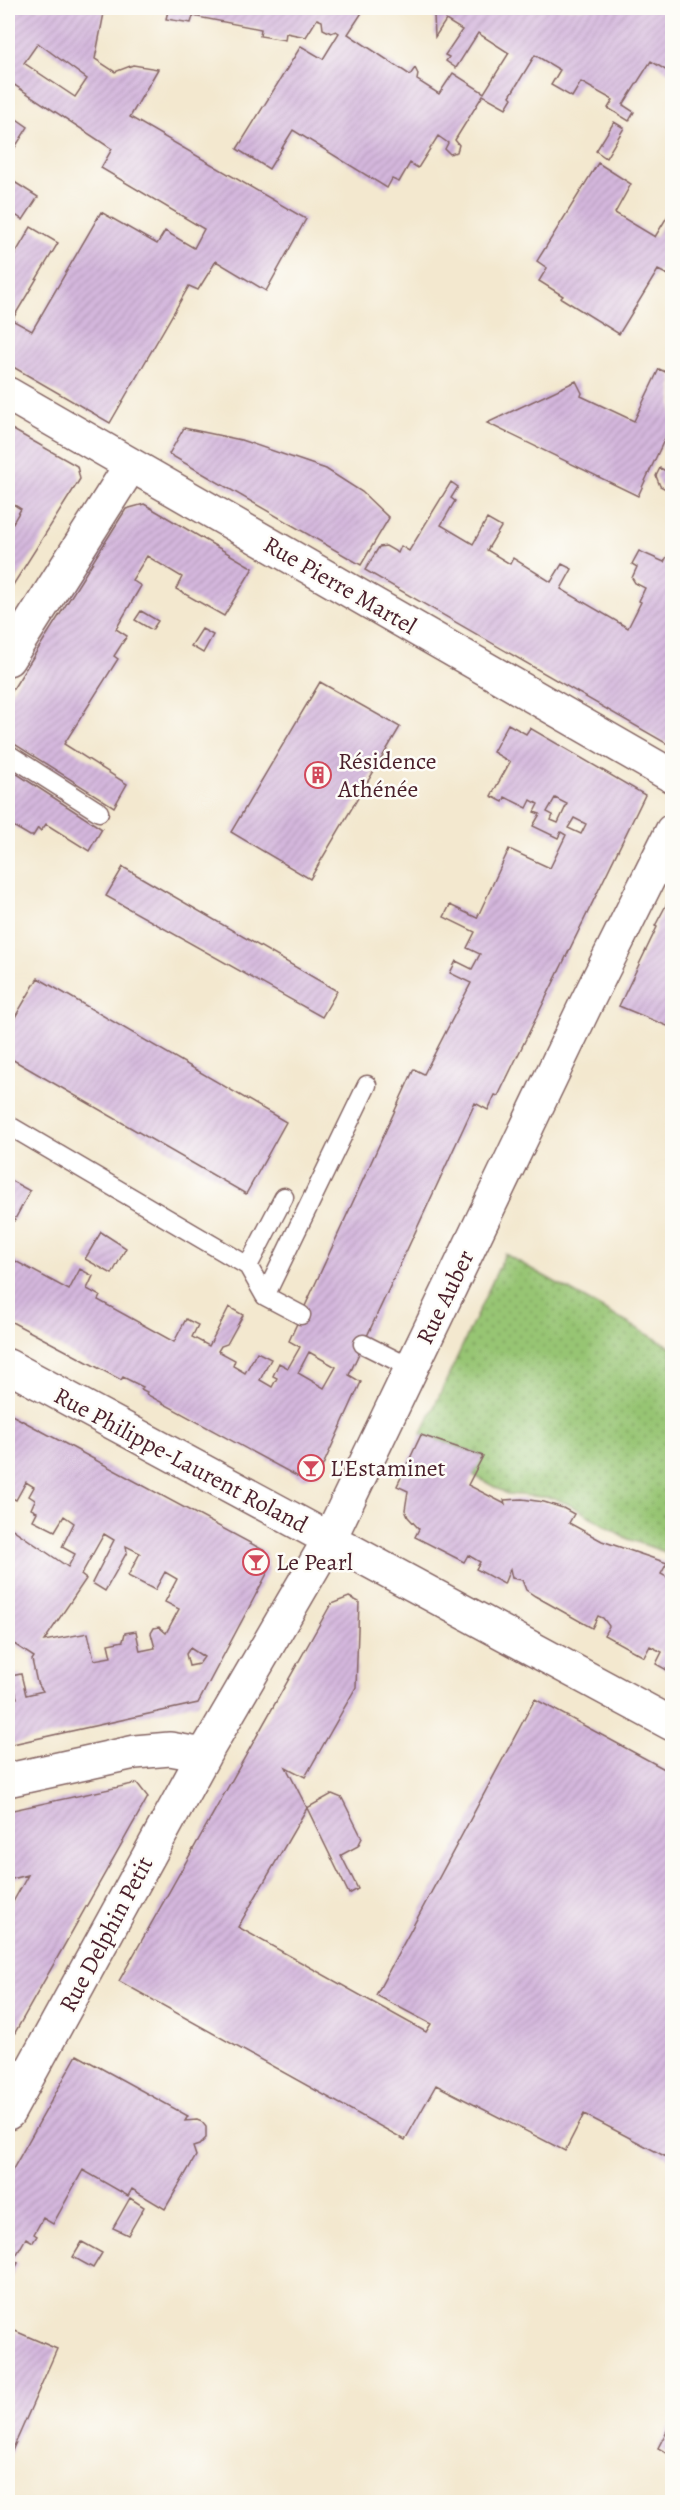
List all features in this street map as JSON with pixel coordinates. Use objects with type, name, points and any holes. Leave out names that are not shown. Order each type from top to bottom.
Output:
[{"type":"street","name":"Rue Pierre Martel","points":[[8,394],[672,776]]},
{"type":"street","points":[[8,659],[131,465]]},
{"type":"street","name":"Rue Auber","points":[[204,1755],[329,1540],[672,831]]},
{"type":"street","name":"Rue Philippe-Laurent Roland","points":[[8,1366],[672,1724]]},
{"type":"street","points":[[8,1780],[135,1752],[170,1749],[204,1755]]},
{"type":"street","name":"Rue Delphin Petit","points":[[8,2113],[204,1755]]},
{"type":"lane","points":[[8,754],[99,812]]},
{"type":"lane","points":[[265,1296],[367,1085]]},
{"type":"lane","points":[[8,1125],[248,1266],[265,1296],[301,1315]]},
{"type":"lane","points":[[248,1266],[284,1197]]},
{"type":"lane","points":[[363,1344],[411,1368]]},
{"type":"green space","points":[[505,1254],[672,1348],[672,1545],[668,1553],[628,1539],[576,1508],[554,1498],[507,1494],[473,1475],[482,1455],[421,1435]]},
{"type":"building","points":[[8,8],[105,8],[95,59],[115,72],[133,65],[158,69],[130,117],[306,219],[266,291],[216,261],[198,290],[189,286],[110,423],[8,364],[8,276],[12,271],[8,266],[31,227],[58,243],[12,320],[32,331],[101,212],[157,244],[165,231],[194,248],[204,229],[101,168],[112,149],[13,84],[8,93]],"holes":[[[38,43],[87,79],[75,97],[24,63]]]},
{"type":"building","points":[[153,8],[365,8],[348,34],[410,75],[415,68],[418,74],[417,80],[439,94],[453,73],[484,93],[509,53],[478,33],[456,68],[446,61],[449,57],[445,55],[462,30],[446,20],[435,37],[434,15],[428,8],[672,8],[672,74],[651,61],[623,105],[634,112],[629,121],[608,108],[613,100],[581,82],[572,97],[551,85],[560,70],[535,55],[510,96],[512,98],[506,108],[483,95],[455,140],[459,145],[457,152],[450,154],[445,149],[448,143],[438,136],[418,168],[410,163],[399,182],[392,179],[387,188],[293,130],[269,169],[237,149],[301,46],[323,59],[339,33],[336,31],[331,33],[323,29],[322,21],[317,19],[306,37],[286,33],[285,40],[260,36],[261,29],[193,16],[191,23],[166,19],[168,11]]},
{"type":"building","points":[[8,113],[28,127],[14,149],[8,145]]},
{"type":"building","points":[[614,122],[624,128],[606,158],[596,151]]},
{"type":"building","points":[[598,163],[631,184],[615,213],[655,237],[670,212],[672,213],[672,277],[658,270],[619,334],[561,298],[563,296],[539,281],[547,268],[537,261]]},
{"type":"building","points":[[8,178],[38,197],[23,220],[8,210]]},
{"type":"building","points":[[659,369],[672,375],[672,439],[666,436],[638,496],[487,423],[576,381],[582,393],[581,396],[634,421]]},
{"type":"building","points":[[8,427],[77,466],[80,479],[8,593],[8,531],[21,509],[8,501]]},
{"type":"building","points":[[184,428],[241,440],[326,469],[362,492],[389,518],[361,565],[169,454]]},
{"type":"building","points":[[660,468],[672,474],[672,492],[660,486],[656,476]]},
{"type":"building","points":[[451,482],[458,487],[451,498],[455,501],[441,525],[473,544],[487,519],[501,527],[487,550],[510,564],[513,558],[551,582],[562,564],[572,569],[561,589],[628,628],[645,588],[635,583],[632,578],[637,567],[632,564],[639,551],[664,562],[672,547],[672,738],[669,745],[365,570],[379,547],[386,546],[398,553],[401,546],[409,551]]},
{"type":"building","points":[[144,504],[253,568],[224,616],[176,589],[182,577],[147,556],[132,580],[141,586],[116,629],[127,636],[114,656],[118,659],[64,744],[127,784],[114,807],[13,743],[10,749],[8,746],[8,697],[126,509]]},
{"type":"building","points":[[141,611],[158,621],[152,630],[135,620]]},
{"type":"building","points":[[202,629],[213,635],[203,653],[191,646]]},
{"type":"building","name":"Résidence Athénée","points":[[320,682],[400,727],[310,879],[231,832]]},
{"type":"building","points":[[508,724],[526,734],[530,728],[645,795],[498,1096],[495,1095],[488,1110],[475,1103],[349,1375],[361,1382],[319,1474],[302,1479],[146,1394],[147,1392],[141,1389],[143,1387],[123,1377],[121,1380],[8,1320],[8,1257],[69,1290],[80,1269],[93,1276],[87,1289],[100,1296],[98,1300],[174,1342],[186,1319],[198,1325],[192,1337],[209,1346],[229,1307],[243,1315],[227,1344],[221,1346],[218,1351],[235,1360],[233,1366],[245,1373],[257,1352],[271,1359],[260,1380],[272,1387],[277,1378],[273,1376],[279,1363],[288,1368],[300,1347],[289,1341],[414,1069],[424,1074],[471,983],[450,973],[456,961],[472,969],[480,954],[467,948],[475,932],[444,917],[450,905],[477,918],[509,849],[550,868],[566,835],[561,832],[558,838],[533,826],[540,814],[534,812],[538,804],[531,800],[527,808],[505,797],[503,802],[491,796],[510,762],[493,752]],"holes":[[[555,798],[567,804],[558,823],[551,820],[553,815],[547,812]],[[574,818],[586,824],[581,834],[568,828]],[[309,1352],[336,1367],[324,1388],[298,1373]]]},
{"type":"building","points":[[8,768],[102,829],[89,851],[46,824],[41,831],[38,828],[33,836],[30,836],[8,823]]},
{"type":"building","points":[[123,867],[337,991],[322,1017],[106,896]]},
{"type":"building","points":[[672,894],[672,1028],[619,1006]]},
{"type":"building","points":[[38,978],[286,1122],[246,1194],[8,1057],[8,1029]]},
{"type":"building","points":[[8,1179],[30,1191],[14,1221],[8,1218]]},
{"type":"building","points":[[101,1232],[126,1248],[112,1274],[85,1259]]},
{"type":"building","points":[[8,1413],[265,1551],[269,1570],[198,1703],[8,1745],[8,1700],[17,1698],[11,1676],[21,1674],[26,1695],[43,1691],[37,1683],[32,1660],[34,1657],[8,1640],[8,1526],[68,1567],[75,1554],[62,1547],[74,1523],[64,1516],[55,1531],[33,1520],[37,1512],[31,1509],[35,1500],[29,1496],[34,1487],[26,1482],[16,1500],[8,1496],[12,1490],[8,1487]],"holes":[[[104,1534],[114,1540],[92,1583],[105,1591],[127,1552],[126,1546],[140,1553],[128,1576],[155,1590],[165,1572],[177,1579],[165,1602],[179,1609],[166,1633],[159,1627],[154,1628],[151,1633],[155,1648],[140,1651],[136,1631],[125,1633],[123,1641],[108,1644],[111,1657],[94,1660],[88,1633],[44,1641],[86,1579],[81,1575]],[[190,1648],[204,1657],[199,1664],[189,1666],[186,1654]]]},
{"type":"building","points":[[421,1435],[483,1456],[468,1485],[505,1504],[504,1500],[522,1499],[563,1508],[574,1514],[569,1523],[602,1541],[667,1563],[661,1574],[672,1580],[672,1673],[656,1664],[662,1652],[650,1646],[644,1657],[604,1635],[609,1626],[603,1618],[598,1616],[592,1628],[526,1590],[522,1580],[512,1578],[510,1569],[504,1584],[476,1569],[480,1562],[468,1555],[464,1562],[415,1537],[419,1529],[405,1510],[408,1491],[397,1486]]},
{"type":"building","points":[[349,1597],[359,1602],[356,1687],[305,1777],[286,1767],[307,1808],[238,1927],[426,2032],[431,2024],[376,1995],[535,1699],[672,1773],[672,2160],[584,2114],[565,2151],[436,2085],[405,2140],[119,1981],[331,1604]]},
{"type":"building","points":[[137,1783],[148,1797],[8,2045],[8,1911],[28,1875],[8,1880],[8,1811]]},
{"type":"building","points":[[332,1794],[342,1798],[362,1838],[358,1846],[341,1855],[358,1889],[349,1894],[307,1808]]},
{"type":"building","points":[[77,2055],[188,2116],[185,2121],[202,2122],[206,2127],[206,2138],[193,2147],[196,2156],[165,2209],[132,2189],[128,2196],[83,2170],[53,2224],[43,2218],[34,2234],[37,2236],[33,2242],[26,2238],[13,2261],[18,2263],[8,2282],[8,2178]]},
{"type":"building","points":[[130,2198],[144,2207],[128,2235],[113,2228]]},
{"type":"building","points":[[82,2242],[102,2253],[93,2268],[73,2257]]},
{"type":"building","points":[[8,2328],[57,2349],[8,2460]]},
{"type":"building","points":[[672,2421],[672,2456],[658,2448]]},
{"type":"place","name":"Résidence Athénée","points":[[318,775]]},
{"type":"place","name":"L'Estaminet","points":[[311,1468]]},
{"type":"place","name":"Le Pearl","points":[[256,1562]]}]
